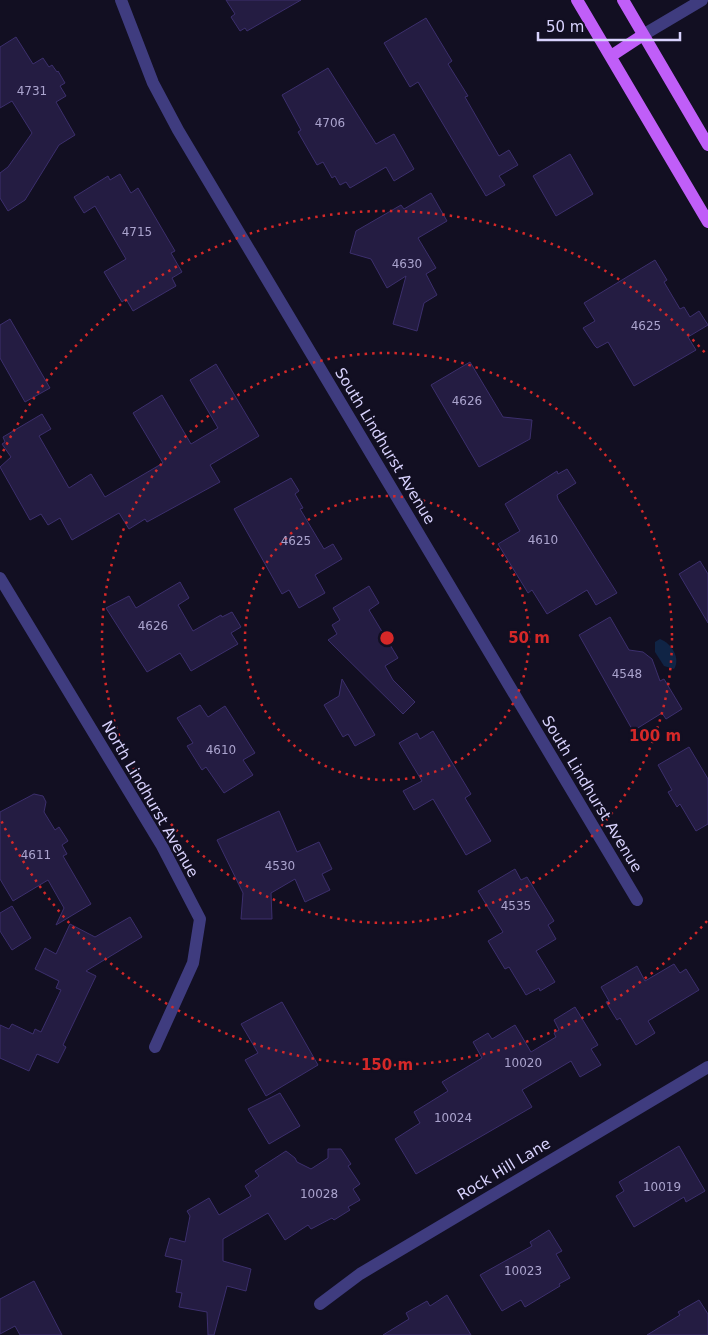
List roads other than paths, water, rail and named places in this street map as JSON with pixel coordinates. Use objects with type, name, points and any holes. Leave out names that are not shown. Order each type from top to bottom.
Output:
[{"type":"main road","points":[[577,0],[708,222]]},
{"type":"main road","points":[[622,0],[708,145]]},
{"type":"main road","points":[[610,56],[643,35]]},
{"type":"street","name":"South Lindhurst Avenue","points":[[121,0],[153,83],[178,130],[637,900]]},
{"type":"street","points":[[643,35],[702,0]]},
{"type":"street","name":"North Lindhurst Avenue","points":[[0,578],[162,846],[200,918],[193,964],[155,1047]]},
{"type":"street","name":"Rock Hill Lane","points":[[320,1304],[360,1274],[708,1066]]},
{"type":"water","points":[[660,639],[674,651],[676,665],[674,669],[664,666],[655,652],[655,642]]}]
